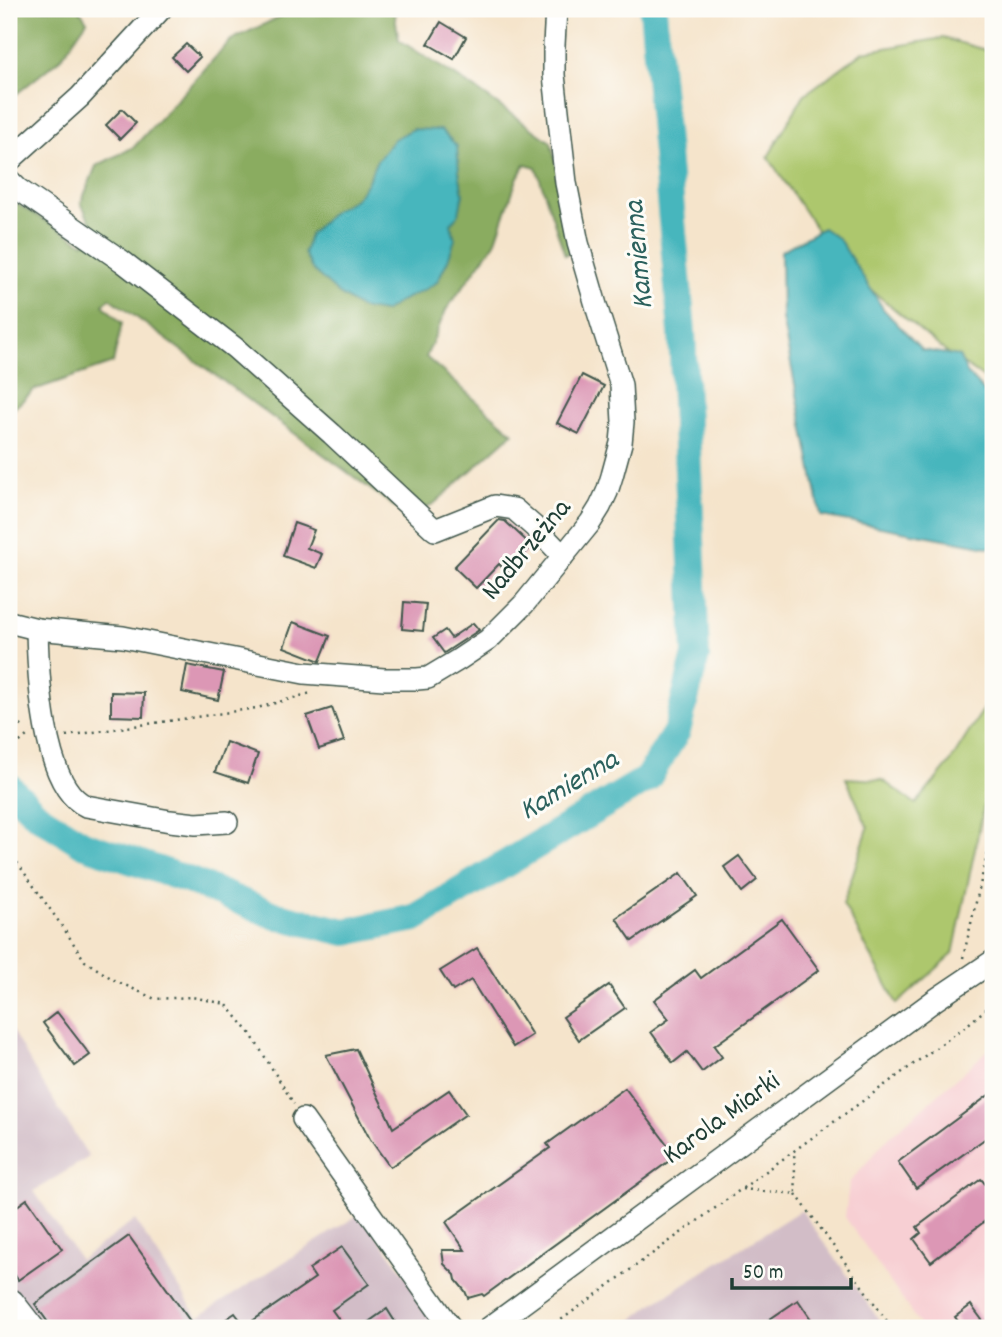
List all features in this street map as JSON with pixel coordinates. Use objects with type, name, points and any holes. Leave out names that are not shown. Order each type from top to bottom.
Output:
[{"type":"street","points":[[9,161],[80,97],[161,9]]},
{"type":"street","name":"Nadbrzeżna","points":[[9,622],[37,629],[123,637],[304,673],[417,679],[428,678],[488,640],[524,604],[590,523],[607,492],[621,443],[621,385],[578,243],[566,183],[554,75],[556,9]]},
{"type":"street","points":[[9,180],[235,348],[435,530],[495,506],[514,509],[563,556]]},
{"type":"street","points":[[37,629],[38,735],[77,803],[170,821],[196,824],[227,822]]},
{"type":"street","name":"Karola Miarki","points":[[489,1328],[966,978],[993,961]]},
{"type":"street","points":[[303,1119],[451,1328]]},
{"type":"street","points":[[9,1304],[13,1301],[34,1328]]},
{"type":"path","points":[[10,750],[38,735],[74,735],[257,708],[313,693]]},
{"type":"path","points":[[9,717],[38,735]]},
{"type":"path","points":[[966,978],[962,961],[993,828]]},
{"type":"path","points":[[9,851],[85,961],[114,981],[155,999],[192,997],[226,1004],[250,1033],[303,1119]]},
{"type":"path","points":[[550,1328],[966,1026],[993,1003]]},
{"type":"path","points":[[793,1152],[796,1194],[892,1328]]},
{"type":"path","points":[[742,1189],[796,1194]]},
{"type":"shaded area","points":[[9,1025],[89,1157],[34,1191],[80,1260],[135,1220],[198,1317],[361,1213],[443,1328],[9,1328]]},
{"type":"shaded area","points":[[993,1046],[993,1328],[922,1328],[845,1217],[849,1183],[886,1140]]},
{"type":"shaded area","points":[[801,1210],[885,1328],[622,1328],[654,1303]]},
{"type":"green space","points":[[9,9],[79,9],[87,21],[61,58],[9,100]]},
{"type":"green space","points":[[292,9],[397,9],[395,17],[399,40],[551,142],[575,250],[565,255],[536,167],[525,164],[517,179],[495,243],[446,310],[426,357],[513,433],[436,502],[410,518],[110,298],[103,305],[122,323],[113,363],[34,390],[9,413],[9,206],[14,202],[83,243],[98,237],[81,203],[96,166],[134,147],[231,40]]},
{"type":"green space","points":[[943,38],[993,52],[993,384],[946,352],[840,264],[768,157],[804,95],[863,52]]},
{"type":"green space","points":[[993,694],[993,788],[986,796],[953,954],[897,1004],[843,904],[868,828],[846,778],[882,780],[916,804],[949,764]]},
{"type":"water","points":[[413,129],[441,130],[457,146],[463,194],[459,214],[451,224],[455,239],[437,282],[384,312],[360,308],[338,293],[312,269],[304,253],[310,234],[334,211],[355,199],[367,183],[376,162],[394,139]]},
{"type":"water","points":[[823,228],[839,239],[884,310],[922,350],[959,356],[967,373],[993,401],[993,548],[821,516],[782,319],[781,251]]},
{"type":"building","points":[[441,22],[466,37],[454,59],[428,44]]},
{"type":"building","points":[[186,44],[200,57],[186,71],[172,57]]},
{"type":"building","points":[[122,109],[136,123],[120,139],[106,125]]},
{"type":"building","points":[[582,375],[604,386],[579,434],[557,423]]},
{"type":"building","points":[[499,520],[505,521],[532,546],[507,572],[499,564],[476,588],[454,567]]},
{"type":"building","points":[[294,523],[314,530],[307,548],[322,554],[316,568],[283,556]]},
{"type":"building","points":[[404,602],[426,604],[423,631],[402,629]]},
{"type":"building","points":[[293,622],[330,636],[320,661],[284,647]]},
{"type":"building","points":[[473,623],[479,630],[444,653],[433,638],[445,630],[451,638]]},
{"type":"building","points":[[187,665],[224,672],[218,700],[182,692]]},
{"type":"building","points":[[111,692],[144,693],[143,717],[111,716]]},
{"type":"building","points":[[332,708],[344,741],[319,749],[307,716]]},
{"type":"building","points":[[226,742],[258,754],[248,783],[215,772]]},
{"type":"building","points":[[739,856],[757,880],[742,892],[724,867]]},
{"type":"building","points":[[681,873],[697,896],[632,941],[616,918]]},
{"type":"building","points":[[782,919],[819,970],[714,1046],[722,1057],[702,1072],[687,1052],[673,1063],[651,1032],[669,1019],[654,1000],[695,970],[701,978]]},
{"type":"building","points":[[477,948],[532,1035],[513,1047],[471,980],[453,991],[440,971]]},
{"type":"building","points":[[609,985],[625,1008],[579,1040],[563,1017]]},
{"type":"building","points":[[57,1012],[90,1055],[75,1066],[43,1023]]},
{"type":"building","points":[[356,1049],[393,1128],[449,1090],[466,1114],[390,1167],[370,1139],[326,1055]]},
{"type":"building","points":[[625,1088],[676,1156],[484,1296],[482,1294],[468,1298],[455,1275],[444,1264],[442,1250],[465,1250],[446,1222],[550,1148],[547,1144]]},
{"type":"building","points":[[993,1092],[993,1133],[916,1188],[898,1162]]},
{"type":"building","points":[[981,1179],[986,1185],[993,1180],[993,1215],[931,1262],[914,1239],[921,1233],[917,1227]]},
{"type":"building","points":[[27,1199],[62,1249],[18,1280],[9,1266],[9,1212]]},
{"type":"building","points":[[129,1236],[195,1328],[52,1328],[35,1304]]},
{"type":"building","points":[[342,1247],[369,1284],[332,1310],[345,1328],[213,1328],[235,1313],[245,1326],[315,1278],[309,1269]]},
{"type":"building","points":[[798,1300],[817,1328],[777,1328],[770,1319]]},
{"type":"building","points":[[971,1305],[988,1328],[963,1328],[955,1317]]},
{"type":"building","points":[[387,1309],[399,1328],[360,1328]]},
{"type":"waterway","name":"Kamienna","points":[[9,787],[37,815],[83,844],[188,880],[274,915],[345,932],[415,918],[647,779],[677,731],[696,655],[682,332],[653,9]]}]
